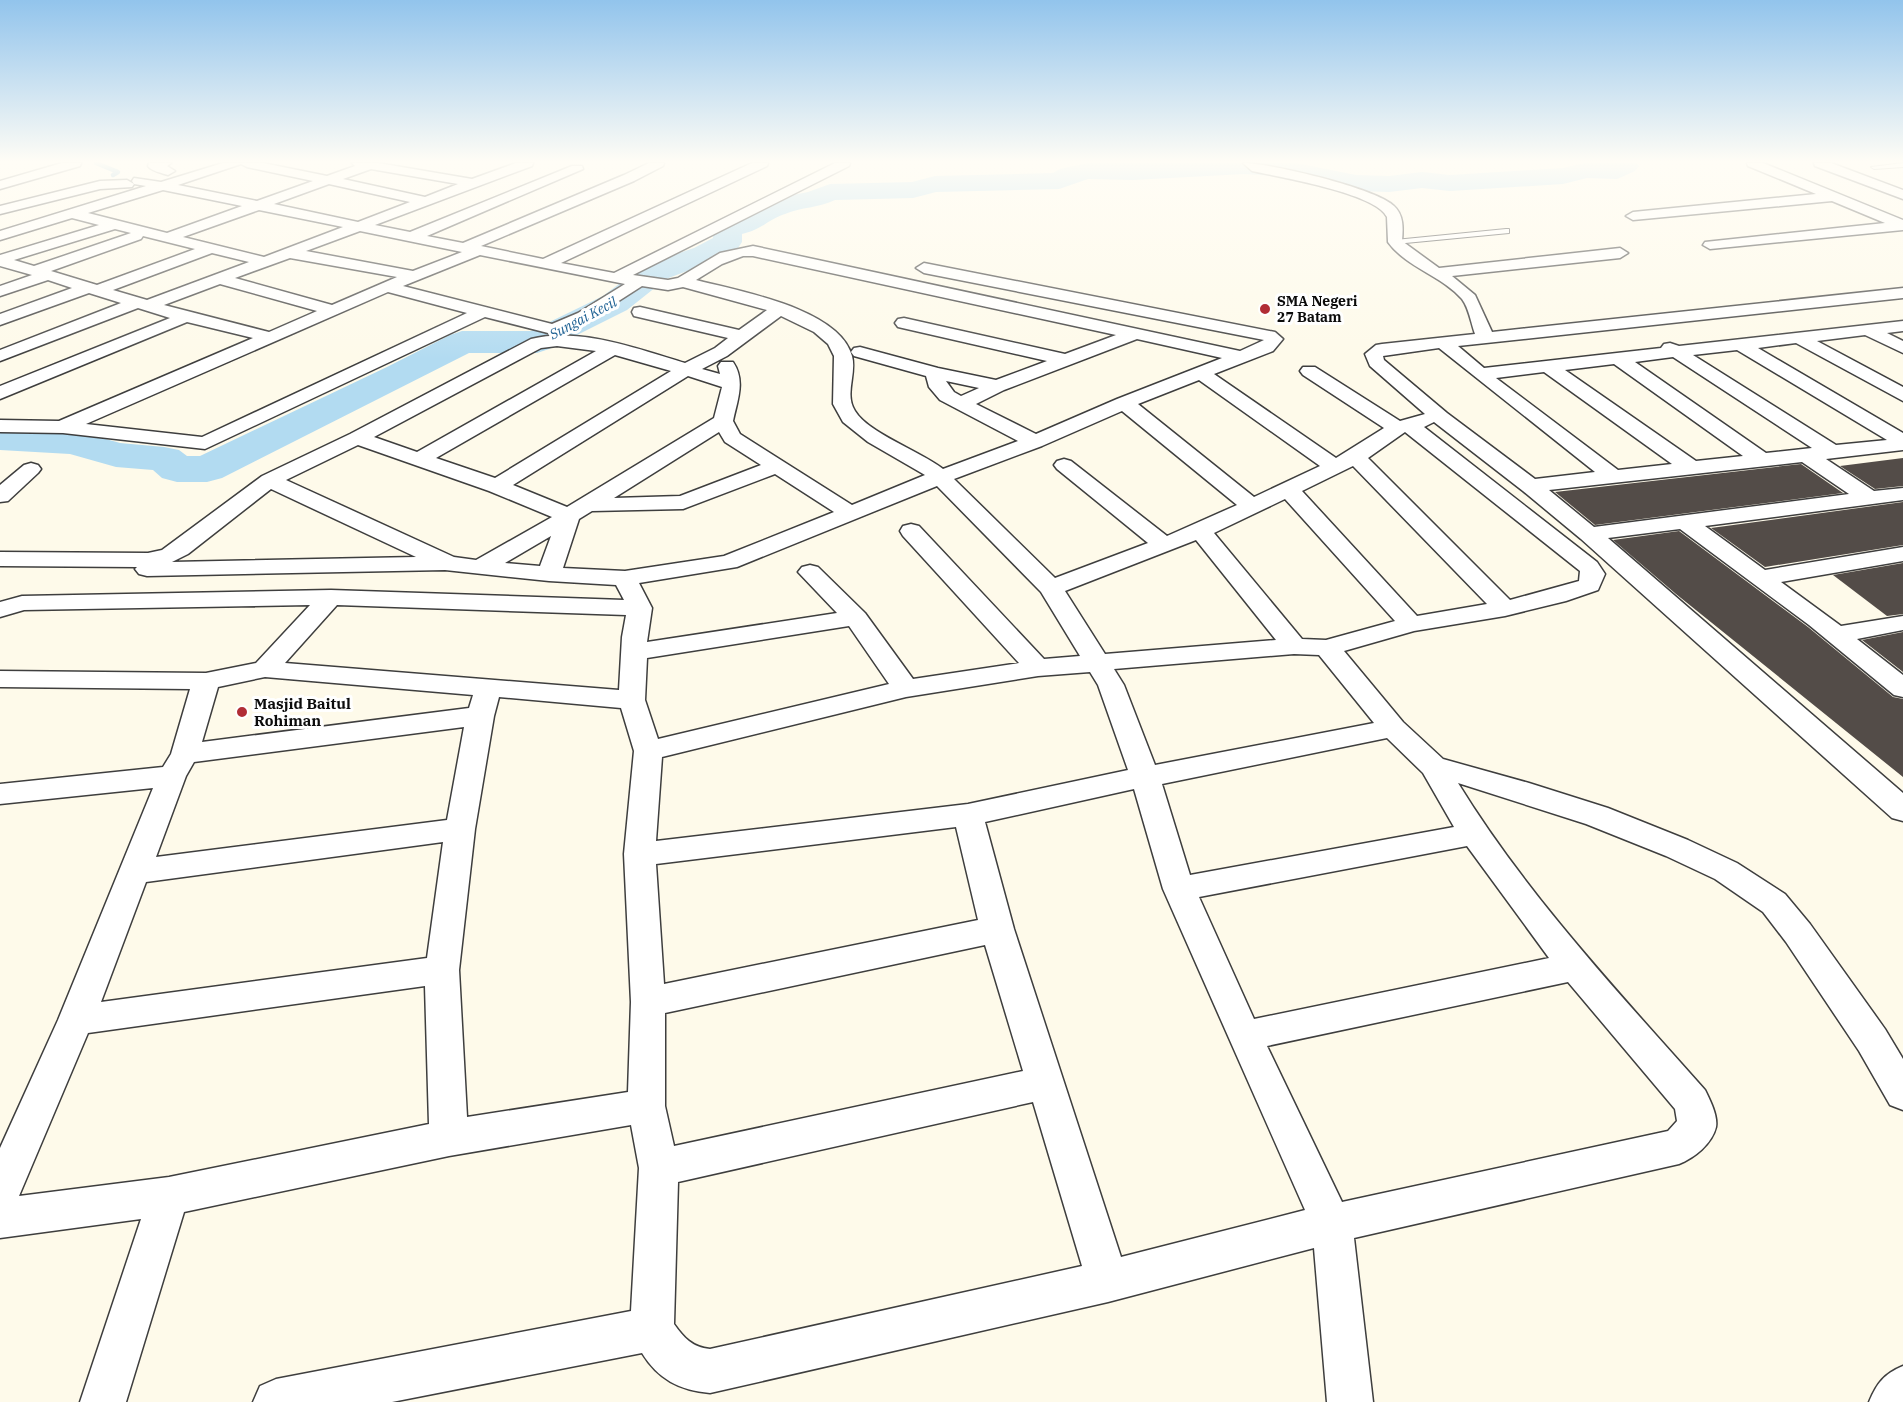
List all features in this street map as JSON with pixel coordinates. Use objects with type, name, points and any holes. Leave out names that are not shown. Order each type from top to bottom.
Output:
[{"type":"street","points":[[0,236],[24,228]]},
{"type":"street","points":[[0,260],[101,228]]},
{"type":"street","points":[[137,228],[208,249],[267,262]]},
{"type":"street","points":[[169,237],[193,228]]},
{"type":"street","points":[[0,356],[290,254],[353,228]]},
{"type":"street","points":[[377,228],[615,278],[676,284],[779,309],[809,320],[831,336],[842,349],[852,356],[997,386]]},
{"type":"street","points":[[413,236],[432,228]]},
{"type":"street","points":[[63,426],[415,276],[517,228]]},
{"type":"street","points":[[548,263],[622,228]]},
{"type":"street","points":[[615,278],[712,228]]},
{"type":"street","points":[[1395,228],[1395,242],[1406,255],[1468,296],[1485,336]]},
{"type":"street","points":[[1710,245],[1878,228]]},
{"type":"street","points":[[0,291],[150,232]]},
{"type":"street","points":[[0,320],[208,249]]},
{"type":"street","points":[[676,284],[726,256],[747,251],[1242,357]]},
{"type":"street","points":[[1436,273],[1620,253]]},
{"type":"street","points":[[290,254],[415,276]]},
{"type":"street","points":[[0,260],[186,317],[269,337]]},
{"type":"street","points":[[0,559],[55,570],[448,564],[549,574],[625,578],[729,562],[942,476],[1035,442],[1124,403],[1267,347],[1274,339],[924,268]]},
{"type":"street","points":[[220,279],[333,310]]},
{"type":"street","points":[[387,287],[547,329],[557,328],[626,291],[638,282]]},
{"type":"street","points":[[945,293],[882,338],[852,356],[841,400],[849,417],[942,476],[954,491],[1051,588],[1111,684],[1145,777],[1179,889],[1244,1036],[1332,1224],[1350,1402]]},
{"type":"street","points":[[1903,293],[1485,336],[1382,349],[1374,354],[1376,362],[1437,418],[1531,486],[1589,534],[1903,810]]},
{"type":"street","points":[[1807,304],[1903,348]]},
{"type":"street","points":[[497,486],[684,370],[721,352],[779,309]]},
{"type":"street","points":[[0,426],[63,426],[205,443],[482,312]]},
{"type":"street","points":[[640,312],[741,336]]},
{"type":"street","points":[[0,393],[186,317]]},
{"type":"street","points":[[1628,322],[1834,453]]},
{"type":"street","points":[[904,323],[1067,360]]},
{"type":"street","points":[[1480,374],[1903,326]]},
{"type":"street","points":[[960,404],[997,386],[1135,334]]},
{"type":"street","points":[[1797,337],[1903,395]]},
{"type":"street","points":[[0,559],[148,560],[160,558],[180,549],[269,480],[357,438],[537,343],[559,340],[612,349],[732,384]]},
{"type":"street","points":[[1442,342],[1614,477]]},
{"type":"street","points":[[1739,344],[1903,442]]},
{"type":"street","points":[[418,459],[612,349]]},
{"type":"street","points":[[721,352],[732,384],[723,421],[732,438],[852,514]]},
{"type":"street","points":[[1616,357],[1764,461]]},
{"type":"street","points":[[0,366],[58,368]]},
{"type":"street","points":[[1547,366],[1692,468]]},
{"type":"street","points":[[648,751],[906,689],[1038,668],[1311,647],[1412,624],[1505,609],[1587,586],[1593,580],[1593,574],[1588,567],[1407,425],[1309,371]]},
{"type":"street","points":[[935,373],[938,387],[947,396],[1035,442]]},
{"type":"street","points":[[1201,373],[1335,467]]},
{"type":"street","points":[[1124,403],[1252,506]]},
{"type":"street","points":[[1051,588],[1200,531],[1356,457],[1407,425],[1437,418]]},
{"type":"street","points":[[479,568],[723,421]]},
{"type":"street","points":[[357,438],[576,511],[683,502],[778,466]]},
{"type":"street","points":[[1531,486],[1834,453],[1903,442]]},
{"type":"street","points":[[1808,456],[1869,498]]},
{"type":"street","points":[[1356,457],[1505,609]]},
{"type":"street","points":[[1064,465],[1165,545]]},
{"type":"street","points":[[0,496],[31,469]]},
{"type":"street","points":[[269,480],[448,564]]},
{"type":"street","points":[[1288,489],[1412,624]]},
{"type":"street","points":[[1589,534],[1903,494]]},
{"type":"street","points":[[549,574],[576,511]]},
{"type":"street","points":[[1685,522],[1836,634],[1903,689]]},
{"type":"street","points":[[910,531],[1038,668]]},
{"type":"street","points":[[625,578],[640,608],[635,637],[632,700],[648,751],[640,854],[648,1002],[646,1106],[659,1168],[652,1329],[668,1354],[692,1369],[710,1371],[1108,1281],[1332,1224],[1679,1146],[1697,1126],[1692,1102],[1575,967],[1474,834],[1432,766],[1311,647],[1200,531]]},
{"type":"street","points":[[1760,578],[1903,554]]},
{"type":"street","points":[[810,572],[855,618],[906,689]]},
{"type":"street","points":[[0,610],[22,603],[331,597],[640,608]]},
{"type":"street","points":[[265,669],[331,597]]},
{"type":"street","points":[[636,652],[855,618]]},
{"type":"street","points":[[1836,634],[1903,623]]},
{"type":"street","points":[[0,679],[206,681],[265,669],[484,703],[632,700]]},
{"type":"street","points":[[0,1193],[76,1020],[179,765],[206,681]]},
{"type":"street","points":[[1,796],[179,765],[484,703]]},
{"type":"street","points":[[448,1138],[442,970],[460,829],[484,703]]},
{"type":"street","points":[[640,854],[968,815],[1393,728]]},
{"type":"street","points":[[1432,766],[1519,790],[1597,816],[1657,840],[1726,871],[1774,903],[1798,933],[1872,1040],[1903,1093]]},
{"type":"street","points":[[968,815],[997,928],[1108,1281]]},
{"type":"street","points":[[134,872],[460,829]]},
{"type":"street","points":[[1179,889],[1474,834]]},
{"type":"street","points":[[648,1002],[997,928]]},
{"type":"street","points":[[1244,1036],[1575,967]]},
{"type":"street","points":[[76,1020],[442,970]]},
{"type":"street","points":[[659,1168],[1044,1083]]},
{"type":"street","points":[[0,1218],[170,1196],[448,1138],[646,1106]]},
{"type":"street","points":[[103,1402],[170,1196]]},
{"type":"street","points":[[276,1402],[652,1329]]},
{"type":"street","points":[[1892,1402],[1903,1389]]},
{"type":"lane","points":[[1395,242],[1506,231]]},
{"type":"building","points":[[1903,458],[1903,486],[1875,489],[1840,466]]},
{"type":"building","points":[[1801,464],[1843,493],[1595,525],[1555,492]]},
{"type":"building","points":[[1903,502],[1903,545],[1765,567],[1711,528]]},
{"type":"building","points":[[1679,531],[1808,627],[1893,697],[1903,699],[1903,777],[1676,594],[1613,540]]},
{"type":"building","points":[[1903,563],[1903,614],[1887,616],[1833,575]]},
{"type":"building","points":[[1903,632],[1903,672],[1862,640]]},
{"type":"waterway","name":"Sungai Kecil","points":[[0,438],[74,442],[116,455],[164,459],[177,469],[207,469],[400,375],[462,342],[537,342],[615,303],[655,272],[705,254],[727,242],[728,229],[730,228]]},
{"type":"place","name":"SMA Negeri 27 Batam","points":[[1265,309]]},
{"type":"place","name":"Masjid Baitul Rohiman","points":[[242,712]]}]
